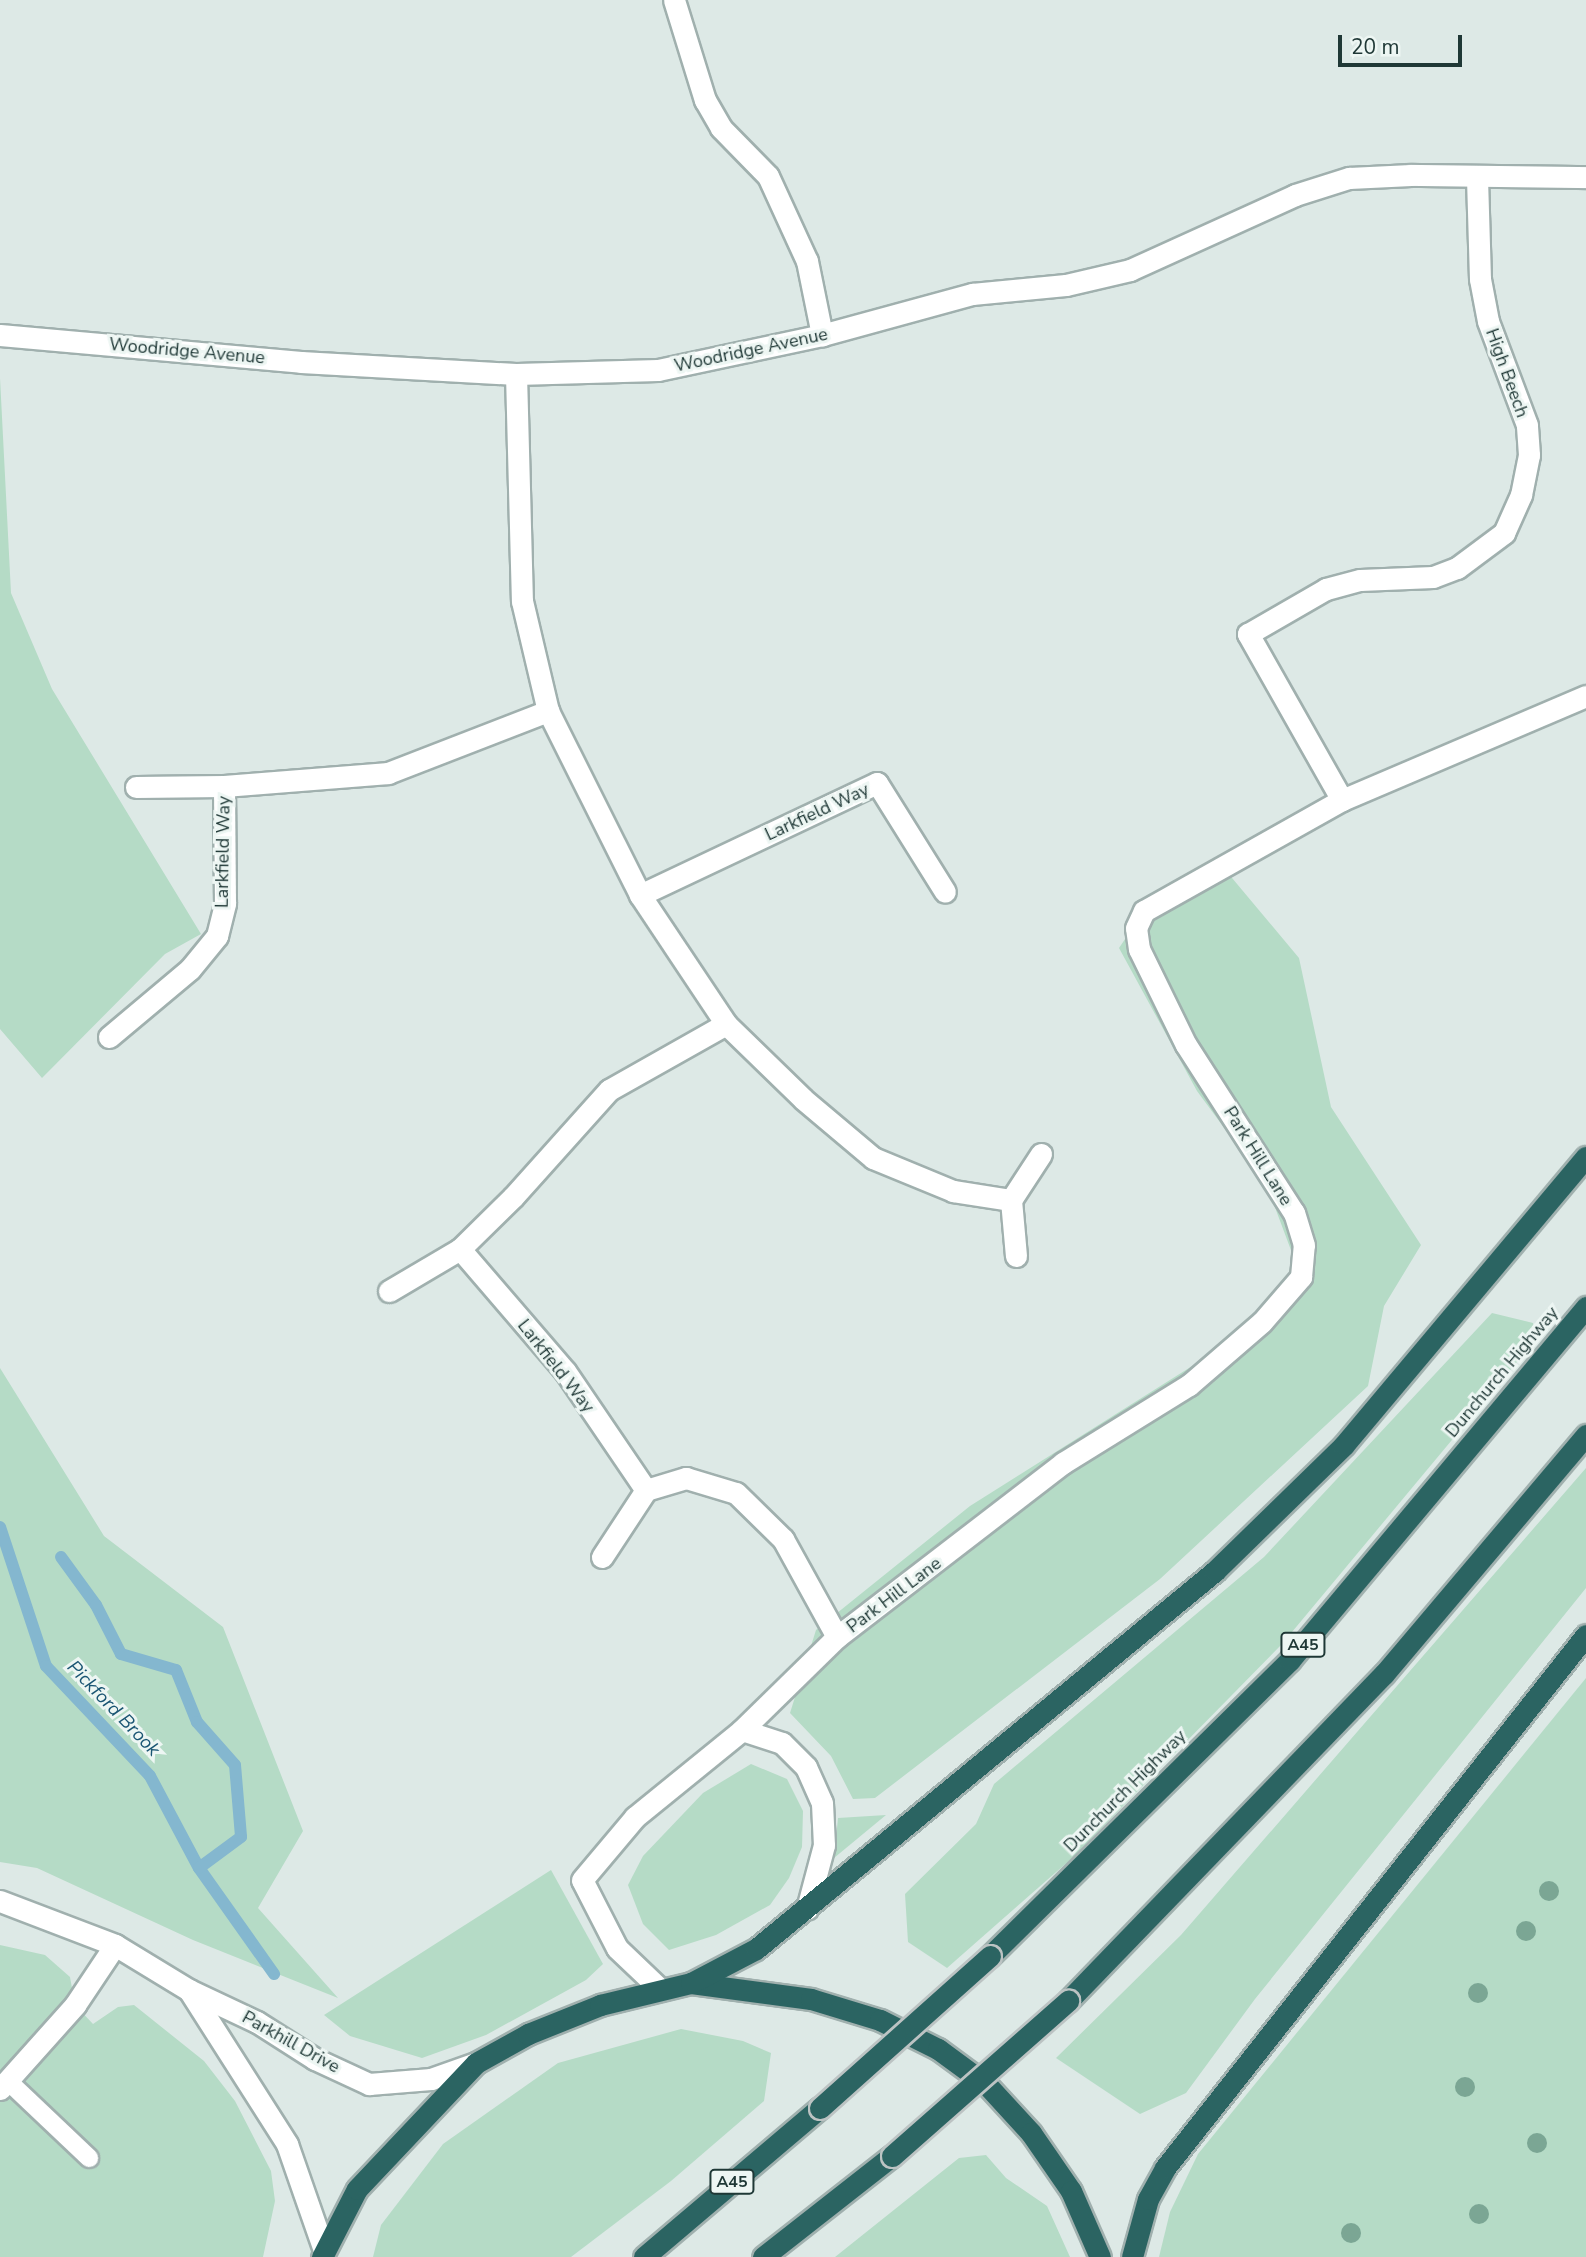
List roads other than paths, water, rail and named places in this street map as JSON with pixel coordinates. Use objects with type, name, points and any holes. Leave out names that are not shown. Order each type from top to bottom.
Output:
[{"type":"highway","points":[[323,2254],[357,2189],[476,2063],[527,2034],[600,2005],[691,1983],[756,1949],[972,1768],[1215,1571],[1344,1445],[1586,1157]]},
{"type":"highway","name":"Dunchurch Highway","points":[[644,2257],[820,2108],[989,1956],[1290,1660],[1586,1307]]},
{"type":"highway","points":[[763,2257],[892,2156],[1068,2001],[1384,1674],[1586,1435]]},
{"type":"highway","points":[[1132,2257],[1148,2199],[1165,2168],[1586,1635]]},
{"type":"highway","points":[[691,1983],[811,1999],[880,2020],[938,2049],[987,2085],[1031,2133],[1071,2191],[1100,2257]]},
{"type":"street","points":[[674,0],[705,100],[721,128],[768,176],[807,261],[822,335]]},
{"type":"street","name":"Woodridge Avenue","points":[[0,335],[301,362],[516,374],[658,370],[822,335],[972,294],[1066,285],[1130,271],[1295,195],[1349,178],[1411,175],[1477,178],[1586,177]]},
{"type":"street","name":"High Beech","points":[[1342,800],[1248,634],[1326,589],[1360,580],[1433,577],[1457,568],[1504,533],[1521,495],[1529,456],[1527,425],[1488,321],[1480,279],[1477,178]]},
{"type":"street","points":[[516,374],[522,601],[548,711],[640,895],[726,1024],[803,1099],[873,1158],[953,1191],[1012,1199]]},
{"type":"street","name":"Park Hill Lane","points":[[660,1989],[617,1948],[582,1880],[635,1817],[742,1730],[837,1637],[1063,1463],[1189,1385],[1262,1322],[1301,1277],[1304,1245],[1294,1213],[1186,1045],[1139,949],[1136,928],[1144,911],[1186,885],[1342,800],[1586,696]]},
{"type":"street","name":"Larkfield Way","points":[[136,787],[223,786],[388,773],[548,711]]},
{"type":"street","name":"Larkfield Way","points":[[640,895],[877,783],[945,892]]},
{"type":"street","name":"Larkfield Way","points":[[109,1037],[190,969],[217,936],[225,903],[223,786]]},
{"type":"street","points":[[389,1291],[460,1249],[513,1197],[609,1090],[726,1024]]},
{"type":"street","points":[[1016,1256],[1012,1199],[1041,1154]]},
{"type":"street","name":"Larkfield Way","points":[[460,1249],[565,1371],[646,1490]]},
{"type":"street","points":[[602,1558],[646,1490],[686,1478],[736,1493],[783,1539],[837,1637]]},
{"type":"street","points":[[742,1730],[782,1743],[806,1767],[822,1803],[824,1845],[807,1909]]},
{"type":"street","name":"Parkhill Drive","points":[[0,1901],[115,1945],[189,1990],[257,2022],[315,2059],[369,2084],[391,2086],[431,2079],[476,2063]]},
{"type":"street","points":[[4,2085],[75,2005],[115,1945]]},
{"type":"street","name":"Parkhill Drive","points":[[189,1990],[287,2144],[323,2254]]},
{"type":"lane","points":[[4,2085],[89,2158]]},
{"type":"waterway","name":"Pickford Brook","points":[[0,1527],[46,1666],[150,1776],[199,1868],[274,1974]]},
{"type":"waterway","points":[[61,1557],[96,1605],[121,1654],[176,1670],[197,1722],[235,1765],[241,1837],[199,1868]]}]
